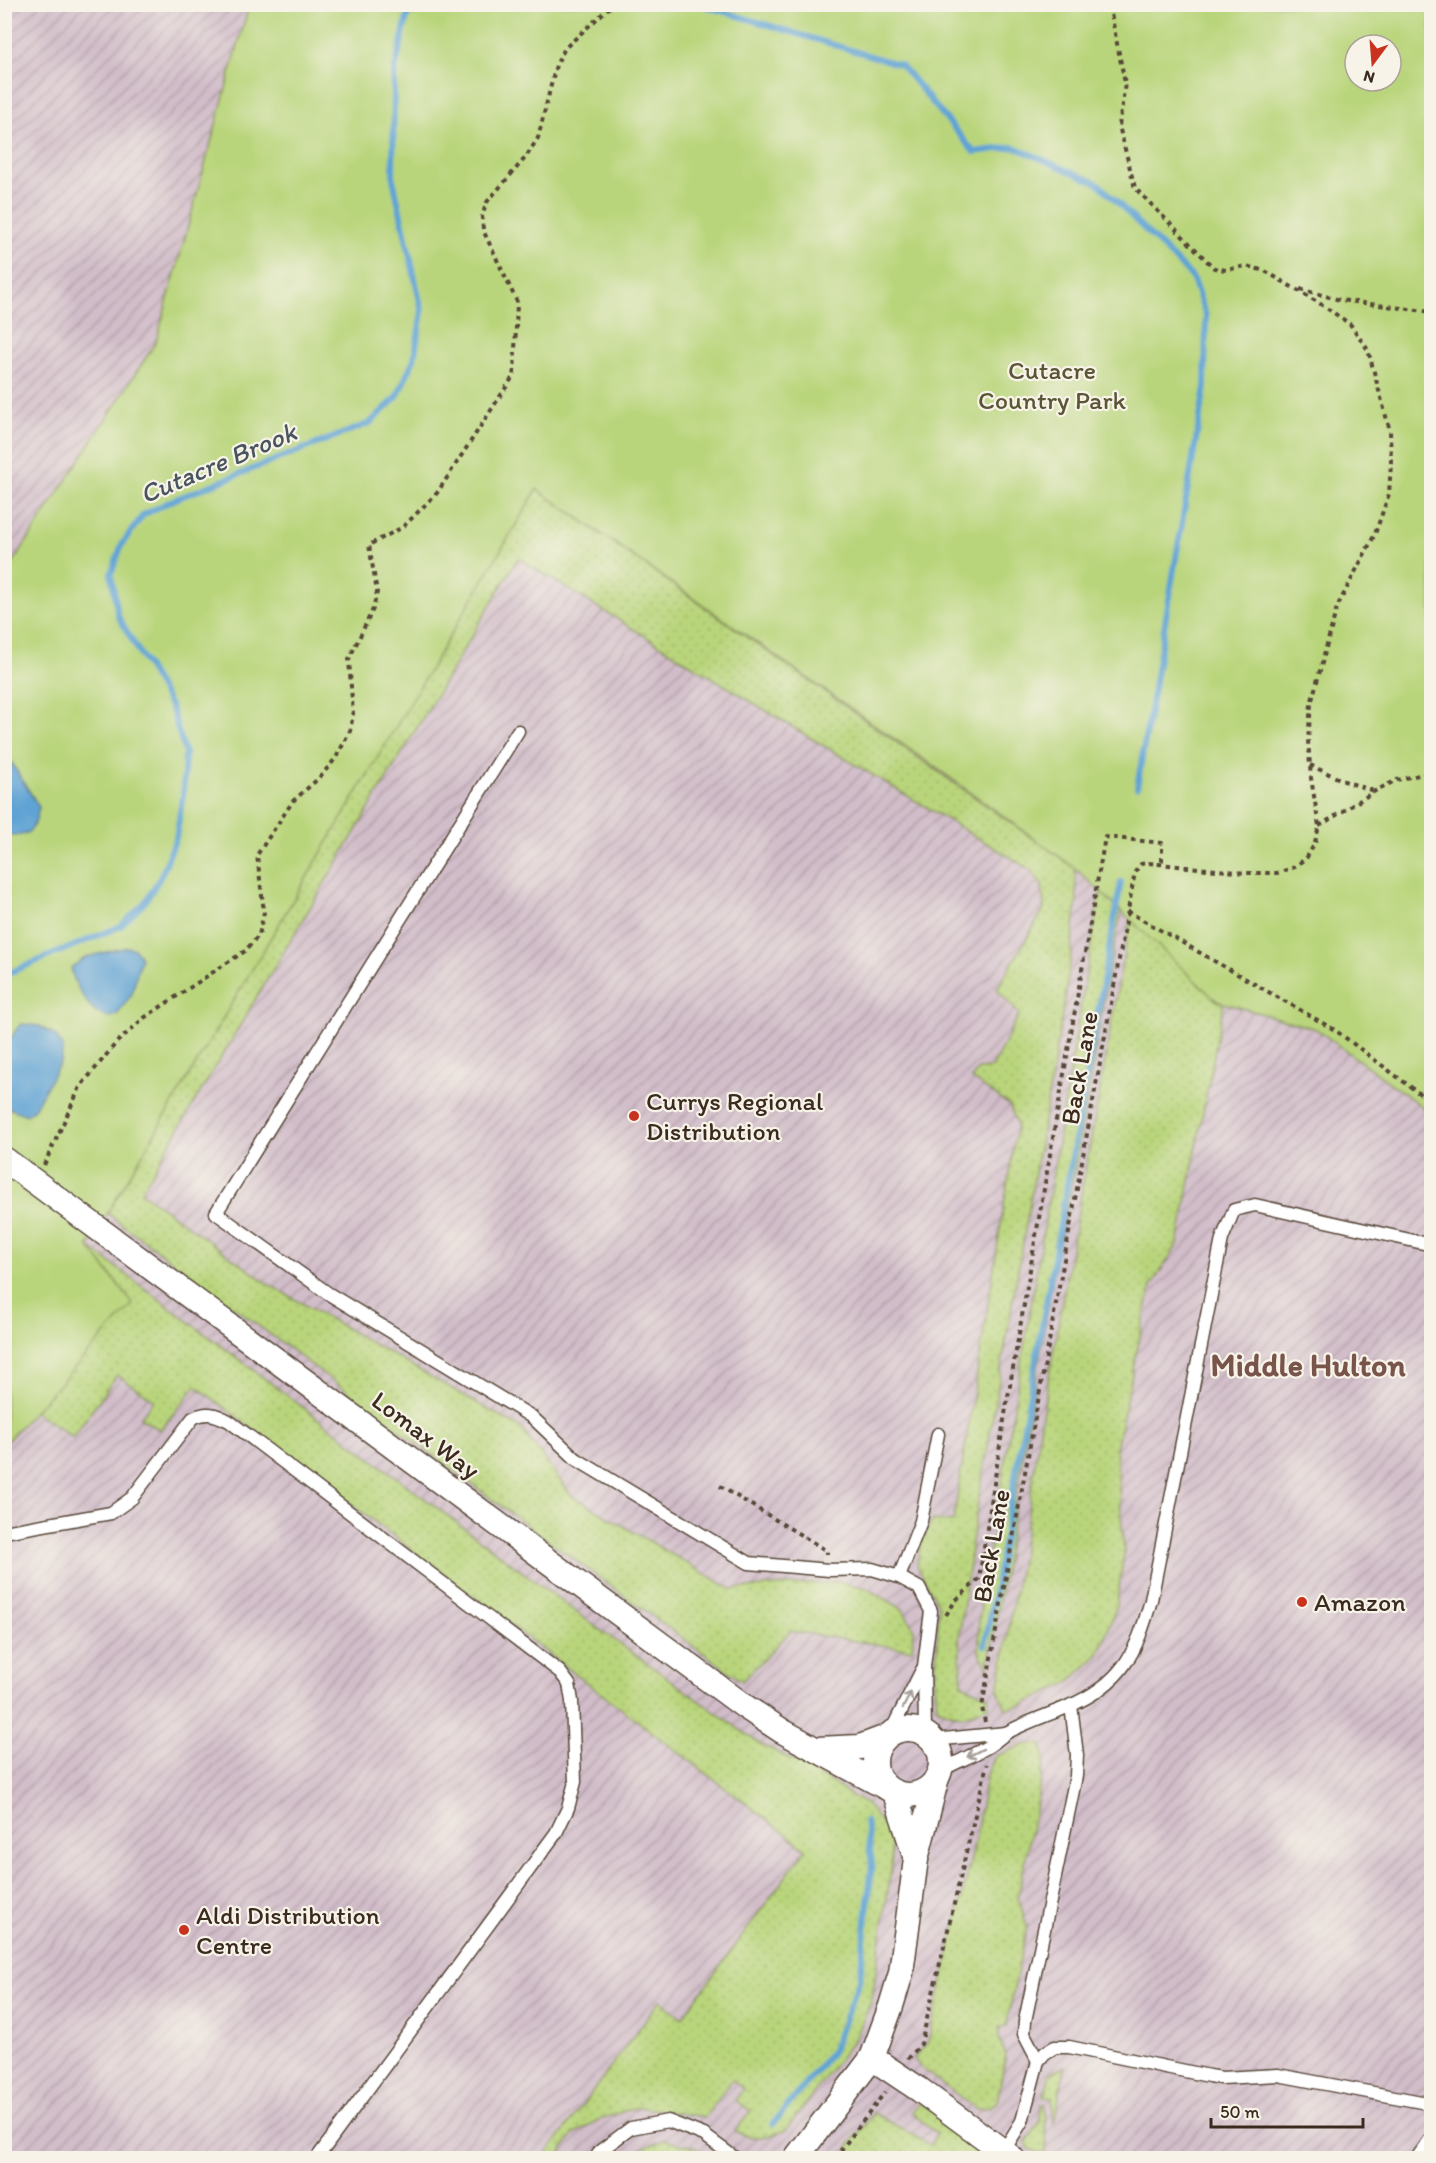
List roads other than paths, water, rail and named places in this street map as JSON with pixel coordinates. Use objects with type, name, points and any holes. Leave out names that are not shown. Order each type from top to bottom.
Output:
[{"type":"street","name":"Lomax Way","points":[[4,1159],[744,1706],[782,1731],[890,1790]]},
{"type":"street","points":[[796,2158],[872,2058],[901,1973],[916,1860],[938,1776],[941,1760],[939,1749],[929,1736],[908,1728],[887,1736],[878,1747],[874,1757],[875,1768],[878,1778],[890,1790],[906,1796],[917,1794],[928,1789],[938,1776]]},
{"type":"street","name":"Lomax Way","points":[[818,1749],[860,1747],[887,1736]]},
{"type":"street","points":[[890,1790],[916,1860]]},
{"type":"street","points":[[872,2058],[1008,2155]]},
{"type":"lane","points":[[518,731],[216,1213],[329,1294],[532,1417],[576,1458],[748,1563],[829,1570],[872,1569],[899,1577],[919,1588],[932,1611],[924,1666],[929,1736],[989,1740]]},
{"type":"lane","points":[[938,1776],[989,1740],[1071,1705],[1102,1687],[1118,1675],[1131,1655],[1142,1632],[1151,1600],[1221,1239],[1234,1210],[1255,1205],[1431,1245]]},
{"type":"lane","points":[[4,1532],[111,1513],[132,1498],[193,1418],[203,1413],[216,1414],[229,1420],[560,1672],[569,1684],[572,1701],[575,1782],[568,1808],[556,1833],[317,2158]]},
{"type":"lane","points":[[899,1577],[921,1521],[938,1434]]},
{"type":"lane","points":[[887,1736],[924,1666]]},
{"type":"lane","points":[[1038,2061],[1024,2034],[1025,2020],[1076,1776],[1077,1755],[1071,1705]]},
{"type":"lane","points":[[1008,2155],[1022,2121],[1038,2061],[1055,2047],[1069,2047],[1222,2078],[1278,2075],[1431,2104]]},
{"type":"lane","points":[[596,2158],[600,2151],[631,2128],[668,2121],[704,2135],[735,2158]]},
{"type":"lane","points":[[1417,2158],[1431,2137]]},
{"type":"water","points":[[5,752],[39,807],[36,822],[26,834],[5,834]]},
{"type":"water","points":[[127,947],[135,949],[141,957],[132,994],[117,1015],[108,1017],[101,1015],[89,1005],[75,982],[71,968],[86,957]]},
{"type":"water","points":[[21,1024],[40,1026],[56,1036],[63,1047],[61,1061],[34,1109],[27,1115],[5,1107],[6,1052],[14,1032]]},
{"type":"waterway","name":"Cutacre Brook","points":[[4,975],[121,926],[145,902],[161,876],[176,838],[183,795],[185,753],[171,707],[118,616],[111,574],[122,544],[143,515],[173,500],[370,423],[397,397],[414,359],[422,311],[393,179],[394,74],[407,17],[415,4]]},
{"type":"waterway","points":[[698,4],[901,65],[974,152],[1014,147],[1099,184],[1192,277],[1206,316],[1205,387],[1137,787]]},
{"type":"waterway","points":[[985,1646],[1121,882]]},
{"type":"waterway","points":[[773,2124],[833,2050],[860,1978],[872,1864],[866,1821]]},
{"type":"place","name":"Currys Regional Distribution","points":[[634,1116]]},
{"type":"place","name":"Amazon","points":[[1302,1602]]},
{"type":"place","name":"Aldi Distribution Centre","points":[[184,1930]]},
{"type":"district","name":"Middle Hulton","points":[[1308,1365]]},
{"type":"park label","name":"Cutacre Country Park","points":[[1052,385]]}]
